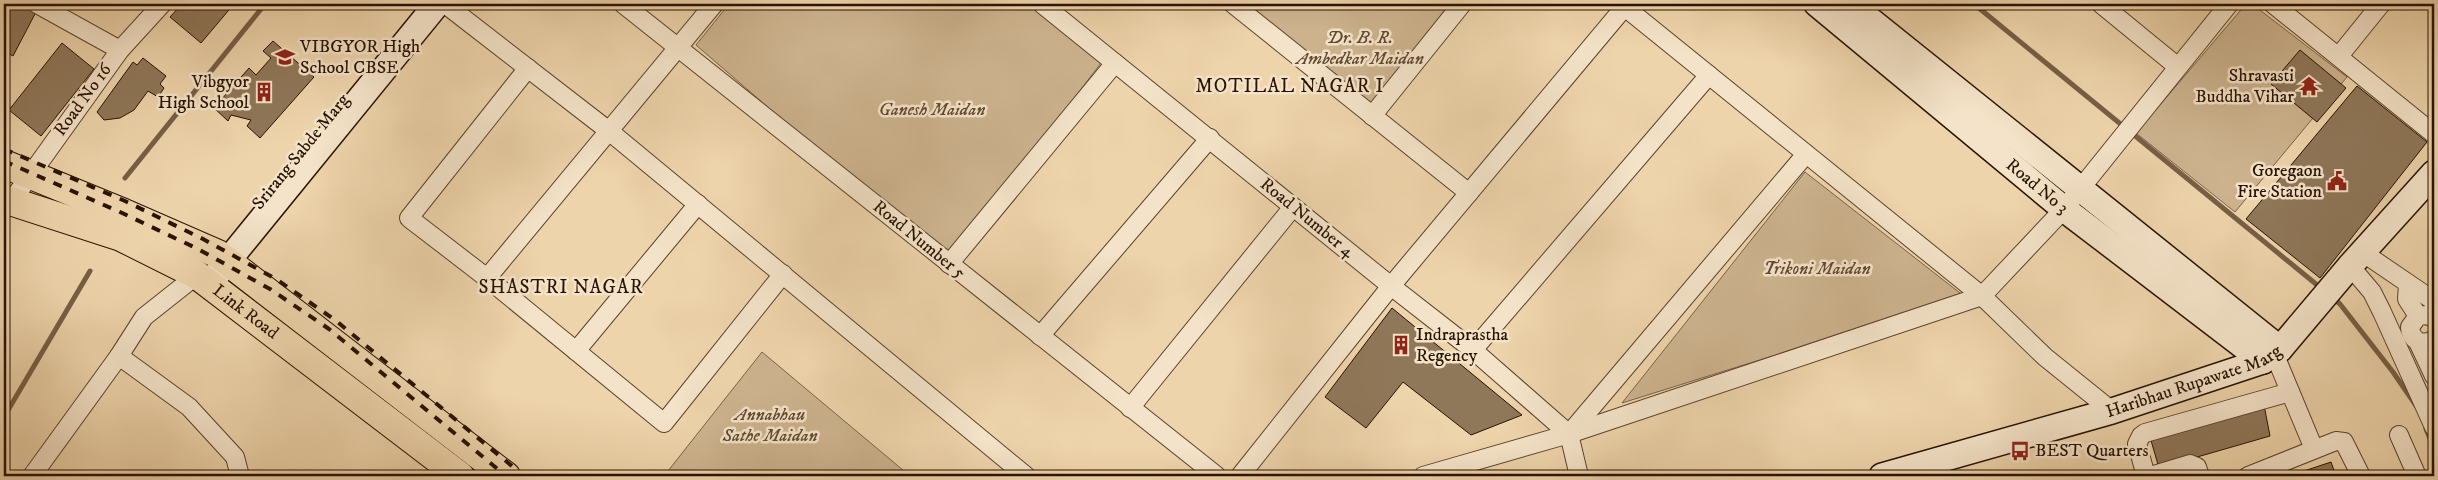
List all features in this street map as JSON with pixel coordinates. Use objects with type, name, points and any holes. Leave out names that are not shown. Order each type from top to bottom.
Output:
[{"type":"main road","name":"Link Road","points":[[4,164],[124,212],[223,258],[506,476]]},
{"type":"main road","name":"Link Road","points":[[8,200],[121,237],[203,280],[460,476]]},
{"type":"street","points":[[37,4],[120,50]]},
{"type":"street","name":"Road No 16","points":[[8,200],[29,175],[120,50],[162,4]]},
{"type":"street","name":"Srirang Sabde Marg","points":[[290,176],[422,4]]},
{"type":"street","points":[[32,476],[119,356],[144,317],[203,280],[438,4]]},
{"type":"street","points":[[445,4],[609,131],[1026,476]]},
{"type":"street","name":"Road Number 5","points":[[623,4],[1217,476]]},
{"type":"street","points":[[487,278],[714,4]]},
{"type":"street","name":"Road Number 4","points":[[1042,4],[1473,350],[1569,434]]},
{"type":"street","points":[[1233,4],[1469,193]]},
{"type":"street","points":[[1372,116],[1462,4]]},
{"type":"street","name":"Road No 3","points":[[1817,4],[2064,209],[2272,354]]},
{"type":"street","points":[[1850,4],[2080,190],[2272,354],[2314,450]]},
{"type":"street","points":[[2101,4],[2178,67]]},
{"type":"street","points":[[1423,476],[1569,434],[1982,296],[2064,209],[2229,4]]},
{"type":"street","points":[[2273,4],[2434,134]]},
{"type":"street","points":[[2339,56],[2381,4]]},
{"type":"street","points":[[1240,476],[1391,286],[1624,5],[1982,296],[2045,357],[2112,411]]},
{"type":"street","points":[[949,264],[1115,62]]},
{"type":"street","points":[[528,68],[409,218],[487,278],[664,423],[783,274]]},
{"type":"street","points":[[1473,350],[1709,75]]},
{"type":"street","points":[[1040,336],[1210,138]]},
{"type":"street","points":[[1569,434],[1806,154]]},
{"type":"street","name":"Haribhau Rupawate Marg","points":[[1882,476],[2112,411],[2272,354],[2434,173]]},
{"type":"street","points":[[576,351],[698,204]]},
{"type":"street","points":[[1130,408],[1293,207]]},
{"type":"street","points":[[2356,259],[2408,285],[2434,301]]},
{"type":"street","points":[[2356,259],[2434,427]]},
{"type":"street","points":[[2408,285],[2406,292],[2409,305],[2426,317],[2410,327],[2412,336],[2428,346],[2434,376]]},
{"type":"street","points":[[2405,363],[2428,346]]},
{"type":"street","points":[[119,356],[189,407],[235,457],[240,476]]},
{"type":"street","points":[[2146,476],[2137,444],[2145,433],[2290,392]]},
{"type":"street","points":[[1569,434],[1579,476]]},
{"type":"street","points":[[2399,435],[2417,476]]},
{"type":"street","points":[[2248,476],[2336,441],[2344,442],[2361,476]]},
{"type":"street","points":[[2150,476],[2190,464],[2197,467],[2200,476]]},
{"type":"green space","name":"Ganesh Maidan","points":[[729,4],[1029,4],[1101,63],[948,263],[696,45]]},
{"type":"green space","name":"Dr. B. R. Ambedkar Maidan","points":[[1233,4],[1454,4],[1368,112]]},
{"type":"green space","points":[[2246,4],[2252,4],[2347,77],[2235,212],[2136,133]]},
{"type":"green space","name":"Trikoni Maidan","points":[[1805,172],[1969,300],[1942,303],[1622,403]]},
{"type":"green space","name":"Annabhau Sathe Maidan","points":[[762,352],[910,476],[664,476]]},
{"type":"building","points":[[4,4],[21,4],[36,12],[13,56],[4,51],[6,46],[4,44]]},
{"type":"building","points":[[182,4],[234,4],[201,43],[170,17]]},
{"type":"building","name":"Vibgyor High School","points":[[273,41],[314,77],[260,138],[247,126],[251,120],[231,115],[228,121],[214,108],[249,68],[256,75],[271,58],[263,51]]},
{"type":"building","points":[[62,43],[94,69],[41,136],[9,110]]},
{"type":"building","name":"Shravasti Buddha Vihar","points":[[2300,50],[2346,88],[2317,122],[2271,84]]},
{"type":"building","points":[[143,58],[166,76],[160,84],[164,88],[158,97],[148,91],[134,110],[120,118],[104,120],[97,112],[133,62],[137,65]]},
{"type":"building","name":"Goregaon Fire Station","points":[[2357,86],[2427,142],[2320,278],[2246,219]]},
{"type":"building","name":"Indraprastha Regency","points":[[1392,308],[1522,415],[1471,435],[1403,382],[1366,428],[1325,397]]},
{"type":"building","points":[[2264,405],[2270,436],[2159,468],[2150,437]]},
{"type":"building","points":[[2331,462],[2336,476],[2289,476]]},
{"type":"waterway","points":[[125,178],[265,4]]},
{"type":"waterway","points":[[1974,4],[2322,289]]},
{"type":"waterway","points":[[4,417],[90,271]]},
{"type":"waterway","points":[[2332,297],[2340,304],[2393,372],[2417,407]]},
{"type":"waterway","points":[[2426,429],[2434,448]]},
{"type":"railway","points":[[4,149],[125,201],[203,239],[276,279],[335,320],[524,476]]},
{"type":"railway","points":[[4,161],[198,249],[270,289],[329,329],[506,476]]},
{"type":"place","name":"VIBGYOR High School CBSE","points":[[285,57]]},
{"type":"place","name":"Shravasti Buddha Vihar","points":[[2309,86]]},
{"type":"place","name":"Vibgyor High School","points":[[264,92]]},
{"type":"place","name":"Goregaon Fire Station","points":[[2337,181]]},
{"type":"place","name":"Indraprastha Regency","points":[[1401,345]]},
{"type":"place","name":"BEST Quarters","points":[[2020,451]]},
{"type":"district","name":"MOTILAL NAGAR I","points":[[1290,86]]},
{"type":"district","name":"SHASTRI NAGAR","points":[[561,287]]}]
